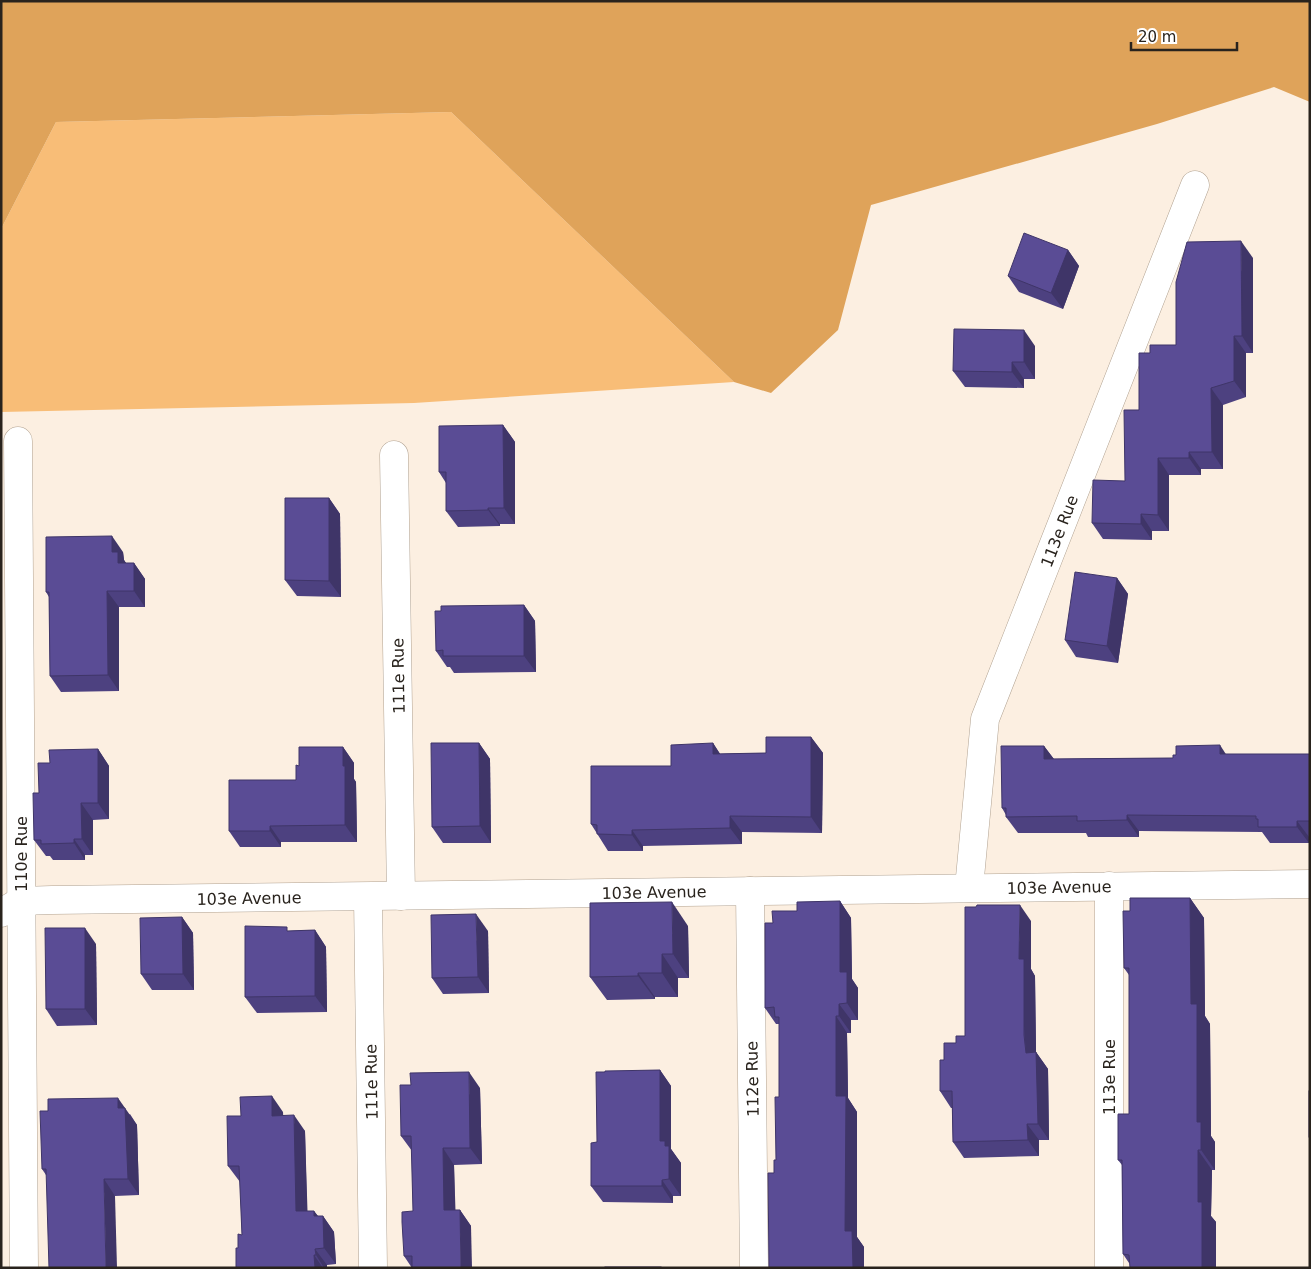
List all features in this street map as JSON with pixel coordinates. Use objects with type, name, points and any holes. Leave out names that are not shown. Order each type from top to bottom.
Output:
[{"type":"street","name":"113e Rue","points":[[969,888],[985,719],[1195,186]]},
{"type":"street","name":"110e Rue","points":[[18,441],[11,907],[24,1268]]},
{"type":"street","name":"111e Rue","points":[[394,455],[401,896]]},
{"type":"street","name":"103e Avenue","points":[[11,907],[52,900],[1310,884]]},
{"type":"street","name":"113e Rue","points":[[1109,886],[1109,1268]]},
{"type":"street","name":"112e Rue","points":[[750,891],[754,1268]]},
{"type":"street","name":"111e Rue","points":[[368,897],[373,1268]]},
{"type":"shaded area","points":[[1,1],[1310,1],[1310,102],[1274,87],[1157,124],[871,205],[838,330],[771,393],[734,382],[451,112],[56,122],[1,229]]},
{"type":"shaded area","points":[[451,112],[734,382],[414,403],[1,412],[1,229],[56,122]]},
{"type":"building","points":[[1024,233],[1068,250],[1051,293],[1008,276]]},
{"type":"building","points":[[1241,241],[1242,336],[1234,336],[1234,381],[1211,388],[1212,452],[1189,452],[1189,458],[1158,458],[1158,515],[1141,514],[1141,524],[1092,523],[1093,480],[1125,481],[1124,410],[1139,410],[1139,353],[1150,353],[1150,345],[1176,345],[1176,282],[1187,242]]},
{"type":"building","points":[[954,329],[1024,330],[1024,362],[1012,362],[1012,372],[953,371]]},
{"type":"building","points":[[503,425],[504,508],[446,511],[446,472],[439,472],[439,426]]},
{"type":"building","points":[[285,498],[329,498],[329,581],[285,580]]},
{"type":"building","points":[[112,536],[112,552],[118,552],[118,563],[134,563],[134,591],[107,591],[108,675],[50,676],[49,592],[46,592],[46,537]]},
{"type":"building","points":[[1075,572],[1117,578],[1107,646],[1065,640]]},
{"type":"building","points":[[524,605],[524,656],[443,656],[443,650],[436,651],[435,611],[441,611],[441,606]]},
{"type":"building","points":[[766,737],[811,737],[811,817],[730,816],[730,828],[632,830],[632,835],[597,834],[597,825],[591,824],[591,766],[671,766],[671,745],[713,743],[713,754],[766,753]]},
{"type":"building","points":[[431,743],[479,743],[480,826],[432,827]]},
{"type":"building","points":[[1220,745],[1220,754],[1310,754],[1310,821],[1297,821],[1297,827],[1258,827],[1256,816],[1127,815],[1127,820],[1077,821],[1077,816],[1006,817],[1006,808],[1002,808],[1001,746],[1044,746],[1044,759],[1173,758],[1173,755],[1176,755],[1176,746]]},
{"type":"building","points":[[299,747],[343,747],[343,766],[345,766],[345,825],[270,826],[270,831],[229,831],[229,780],[296,780],[296,765],[299,766]]},
{"type":"building","points":[[98,749],[98,803],[81,803],[82,839],[74,839],[74,843],[41,844],[41,840],[34,840],[33,793],[39,793],[38,763],[50,763],[49,750]]},
{"type":"building","points":[[1130,898],[1190,898],[1191,1004],[1197,1004],[1197,1122],[1201,1122],[1201,1150],[1198,1150],[1198,1202],[1202,1202],[1202,1268],[1130,1268],[1129,1255],[1123,1254],[1122,1160],[1118,1160],[1118,1114],[1129,1114],[1129,968],[1124,968],[1123,911],[1130,911]]},
{"type":"building","points":[[840,901],[840,972],[847,972],[847,1003],[839,1004],[839,1016],[836,1016],[836,1096],[846,1096],[845,1231],[852,1231],[853,1268],[769,1268],[768,1173],[774,1173],[774,1160],[776,1160],[775,1097],[779,1097],[779,1017],[775,1017],[774,1007],[765,1008],[765,923],[773,923],[772,911],[797,911],[797,902]]},
{"type":"building","points":[[672,902],[673,954],[662,954],[662,973],[638,973],[638,976],[590,977],[590,903]]},
{"type":"building","points":[[977,905],[1020,905],[1019,959],[1024,959],[1024,1035],[1026,1053],[1036,1052],[1038,1124],[1027,1124],[1028,1140],[953,1142],[952,1091],[940,1091],[940,1060],[944,1060],[944,1043],[956,1043],[956,1036],[965,1036],[965,907],[976,907]]},
{"type":"building","points":[[476,914],[478,977],[432,978],[431,915]]},
{"type":"building","points":[[182,917],[183,974],[141,974],[140,918]]},
{"type":"building","points":[[245,926],[287,927],[287,931],[315,930],[315,996],[245,997]]},
{"type":"building","points":[[45,928],[85,928],[85,1009],[46,1009]]},
{"type":"building","points":[[660,1070],[660,1141],[665,1141],[665,1146],[669,1146],[669,1179],[662,1180],[662,1186],[591,1186],[591,1143],[597,1142],[596,1072]]},
{"type":"building","points":[[469,1072],[470,1148],[443,1148],[444,1210],[460,1210],[461,1268],[412,1268],[412,1256],[404,1256],[402,1222],[402,1212],[413,1211],[411,1136],[401,1136],[400,1085],[411,1085],[410,1073]]},
{"type":"building","points":[[1310,1091],[1310,1137],[1309,1137]]},
{"type":"building","points":[[272,1096],[272,1116],[294,1115],[296,1211],[314,1211],[314,1216],[323,1216],[324,1248],[315,1249],[315,1268],[236,1268],[238,1234],[242,1235],[239,1166],[228,1166],[227,1116],[241,1116],[240,1097]]},
{"type":"building","points":[[118,1098],[118,1108],[125,1108],[128,1179],[104,1179],[106,1268],[49,1268],[46,1169],[42,1169],[40,1111],[48,1111],[48,1099]]},
{"type":"building","points":[[661,1267],[661,1268],[605,1268]]}]
